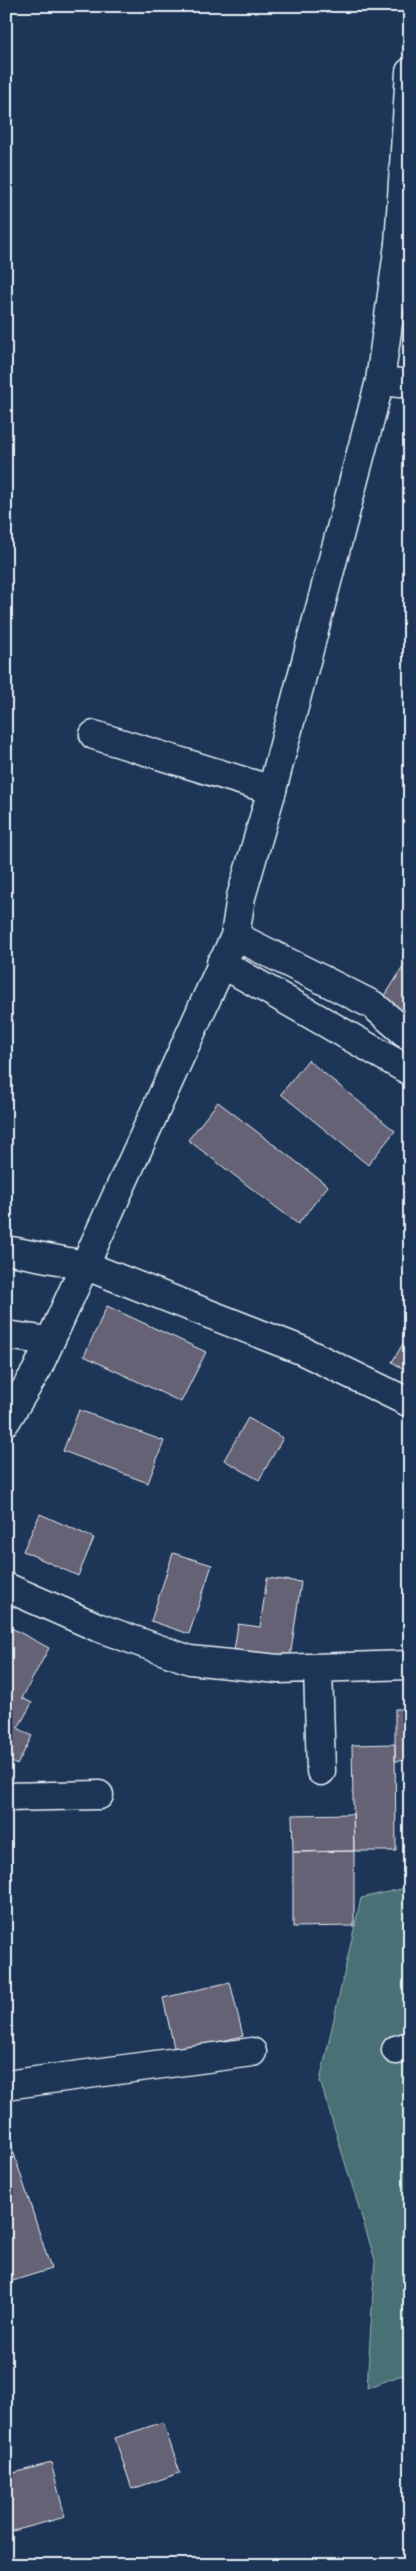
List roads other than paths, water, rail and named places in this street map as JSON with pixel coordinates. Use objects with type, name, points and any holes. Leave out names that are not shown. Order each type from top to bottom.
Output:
[{"type":"street","points":[[6,1421],[37,1370],[221,963],[235,936],[241,897],[272,790],[380,380],[399,244],[410,72]]},
{"type":"street","points":[[380,380],[410,384]]},
{"type":"street","points":[[94,735],[272,790]]},
{"type":"street","points":[[235,936],[373,1005],[410,1037]]},
{"type":"street","points":[[221,963],[410,1071]]},
{"type":"street","points":[[6,1250],[84,1265],[302,1350],[410,1402]]},
{"type":"street","points":[[6,1334],[49,1341]]},
{"type":"street","points":[[6,1587],[97,1628],[190,1660],[278,1669],[410,1665]]},
{"type":"street","points":[[318,1668],[321,1772]]},
{"type":"street","points":[[6,1797],[99,1795]]},
{"type":"street","points":[[6,2086],[252,2052]]}]
